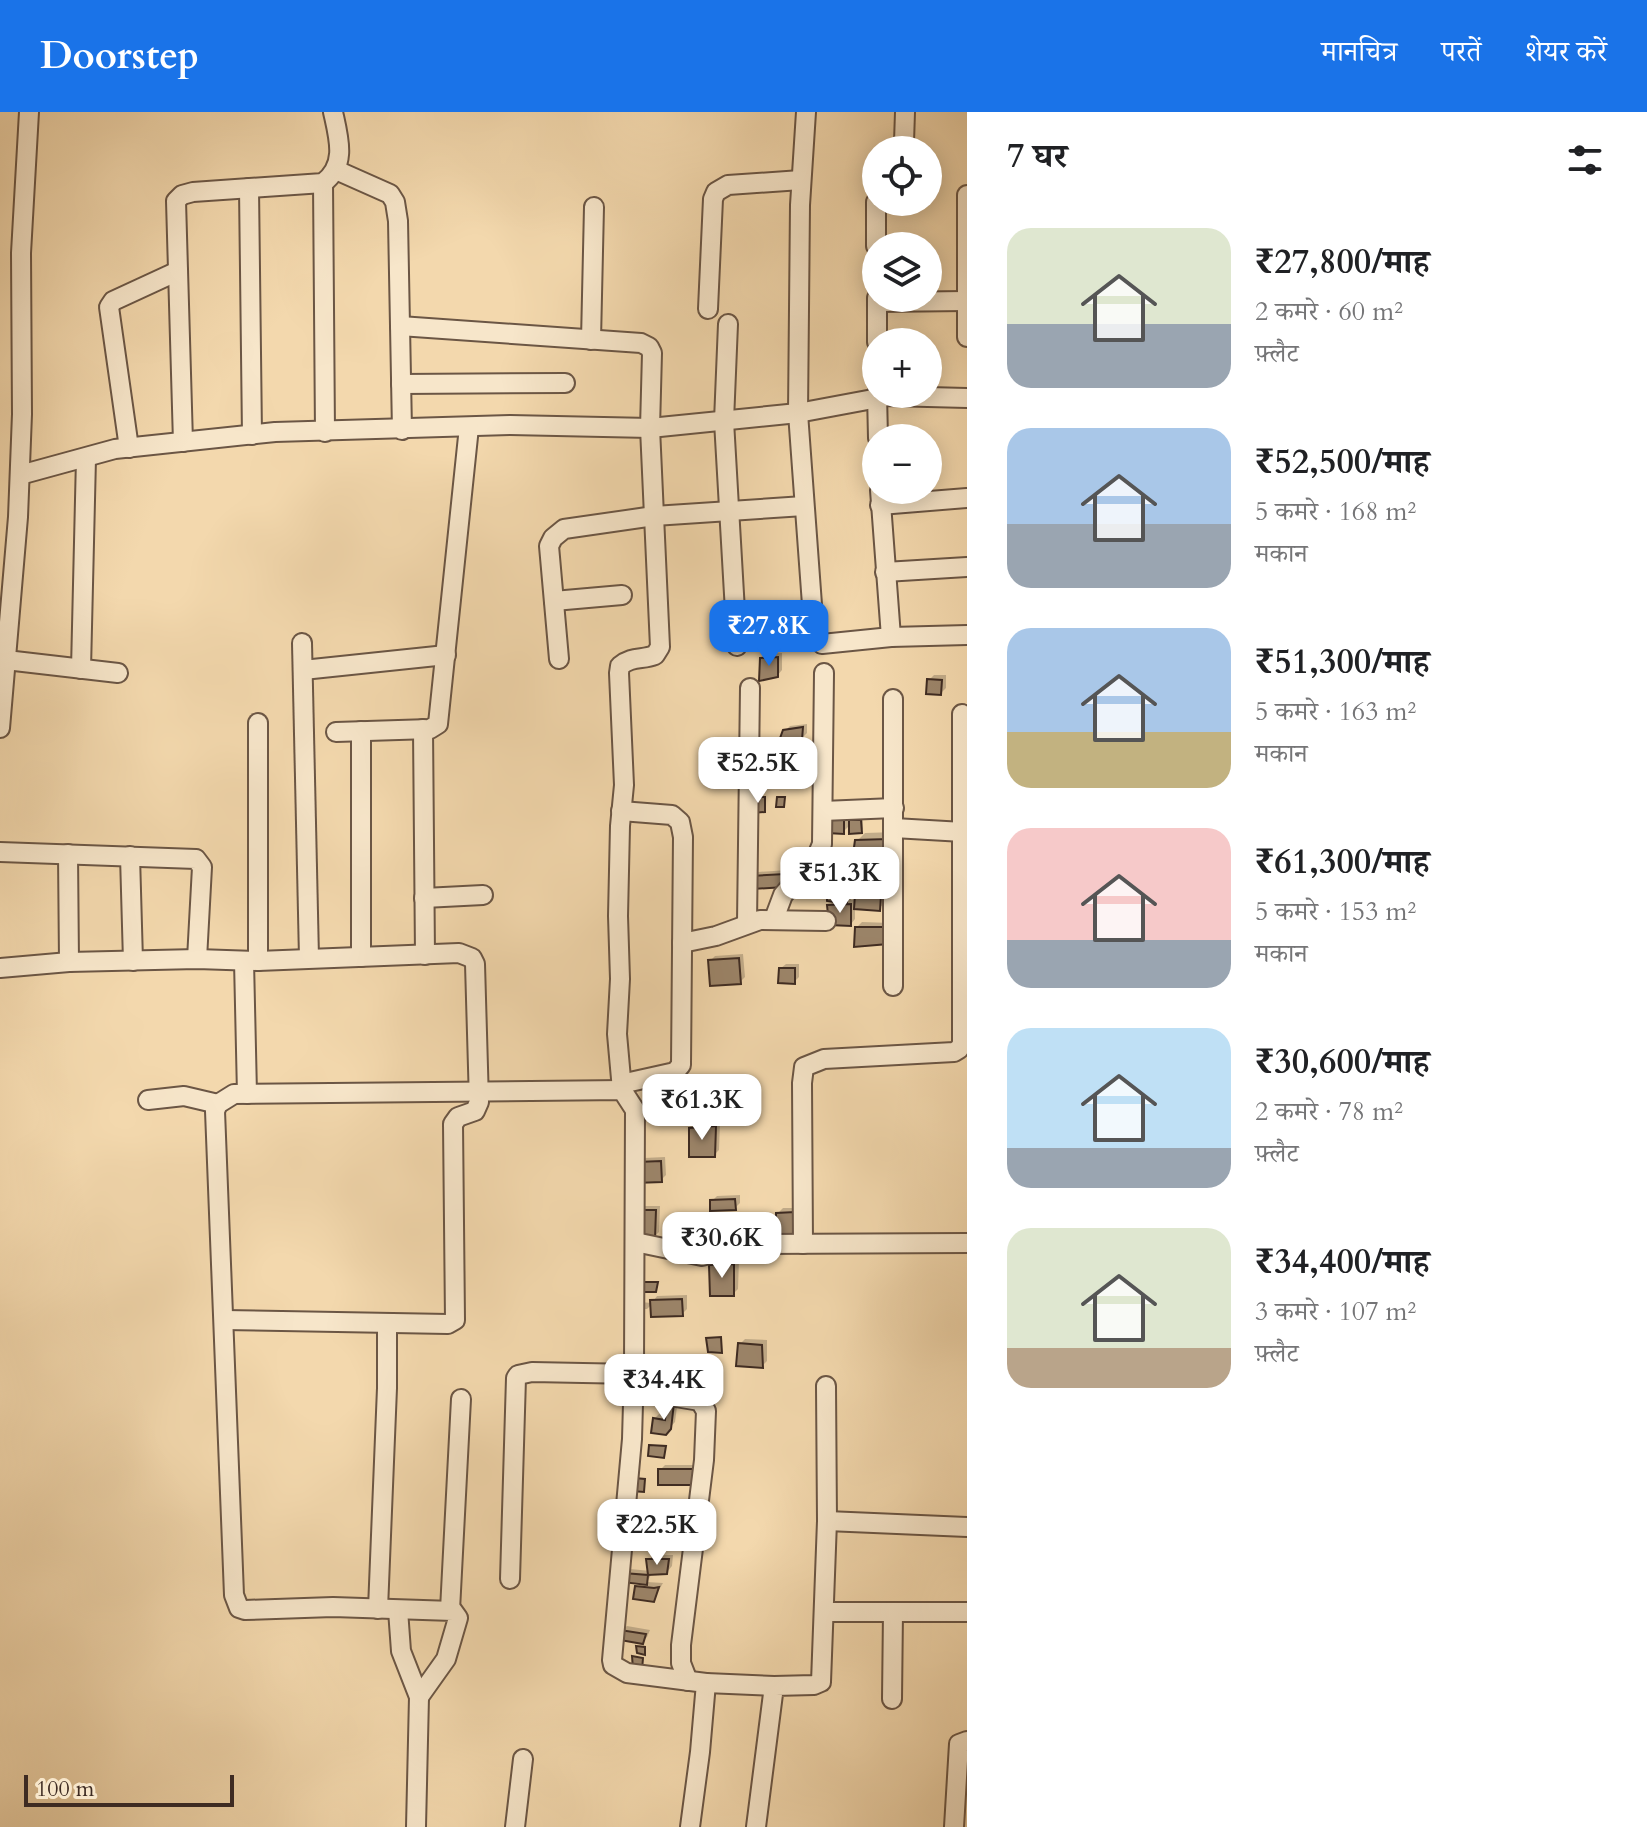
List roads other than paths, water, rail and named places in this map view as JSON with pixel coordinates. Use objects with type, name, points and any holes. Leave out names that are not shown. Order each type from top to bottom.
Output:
[{"type":"street","points":[[0,728],[20,475],[21,253],[29,112]]},
{"type":"street","points":[[325,432],[329,177],[340,161],[333,112]]},
{"type":"street","points":[[806,112],[801,180],[798,413],[816,639],[822,644],[891,637],[967,635]]},
{"type":"street","points":[[904,136],[905,112]]},
{"type":"street","points":[[183,442],[176,201],[182,195],[329,177],[390,194],[395,202],[398,221],[402,430]]},
{"type":"street","points":[[708,309],[713,199],[716,192],[728,185],[801,180]]},
{"type":"street","points":[[249,188],[252,435]]},
{"type":"street","points":[[967,195],[967,337]]},
{"type":"street","points":[[591,340],[594,207]]},
{"type":"street","points":[[129,448],[109,307],[113,301],[178,271]]},
{"type":"street","points":[[942,301],[966,301]]},
{"type":"street","points":[[728,324],[724,421],[737,646]]},
{"type":"street","points":[[400,326],[641,343],[649,347],[652,353],[650,428],[660,647],[655,655],[634,658],[620,666],[624,754],[617,1034],[622,1087],[635,1110],[635,1242],[629,1491],[618,1580],[613,1665],[627,1673],[697,1682],[774,1686],[821,1682],[827,1521],[826,1386]]},
{"type":"street","points":[[401,384],[565,383]]},
{"type":"street","points":[[942,397],[967,398]]},
{"type":"street","points":[[20,475],[129,448],[252,435],[469,427],[650,428],[798,413],[862,399]]},
{"type":"street","points":[[336,732],[430,729],[438,724],[469,427]]},
{"type":"street","points":[[81,669],[86,458]]},
{"type":"street","points":[[942,498],[967,498]]},
{"type":"street","points":[[880,504],[891,637]]},
{"type":"street","points":[[559,659],[549,546],[564,529],[654,516],[804,506]]},
{"type":"street","points":[[885,572],[967,567]]},
{"type":"street","points":[[554,601],[622,595]]},
{"type":"street","points":[[302,643],[309,958]]},
{"type":"street","points":[[303,670],[446,655]]},
{"type":"street","points":[[6,660],[118,673]]},
{"type":"street","points":[[774,919],[783,895],[820,851],[824,673]]},
{"type":"street","points":[[747,923],[750,688]]},
{"type":"street","points":[[893,699],[893,986]]},
{"type":"street","points":[[803,1244],[804,1067],[824,1059],[954,1052],[962,1044],[962,714]]},
{"type":"street","points":[[247,1094],[258,723]]},
{"type":"street","points":[[423,729],[425,955]]},
{"type":"street","points":[[361,731],[361,957]]},
{"type":"street","points":[[823,811],[894,808]]},
{"type":"street","points":[[419,1697],[450,1650],[458,1618],[455,1612],[333,1607],[245,1610],[236,1604],[215,1111],[218,1104],[234,1094],[622,1087],[681,1068],[683,837],[680,822],[672,815],[621,811]]},
{"type":"street","points":[[894,828],[963,832]]},
{"type":"street","points":[[0,852],[190,858],[199,862],[202,867],[197,959]]},
{"type":"street","points":[[68,854],[69,962]]},
{"type":"street","points":[[130,856],[133,961]]},
{"type":"street","points":[[424,898],[483,895]]},
{"type":"street","points":[[682,943],[716,936],[747,923],[774,919],[826,921]]},
{"type":"street","points":[[0,968],[69,962],[251,961],[466,954],[475,964],[478,1107],[458,1117],[453,1124],[455,1320],[448,1324],[224,1320]]},
{"type":"street","points":[[148,1100],[184,1096],[218,1104]]},
{"type":"street","points":[[635,1242],[702,1256],[746,1244],[967,1243]]},
{"type":"street","points":[[378,1609],[387,1324]]},
{"type":"street","points":[[510,1579],[518,1375],[532,1372],[634,1382],[700,1401],[706,1411],[704,1460],[681,1645],[681,1663],[697,1682],[700,1752],[690,1827]]},
{"type":"street","points":[[450,1610],[461,1399]]},
{"type":"street","points":[[827,1521],[967,1527]]},
{"type":"street","points":[[398,1610],[401,1651],[419,1697],[416,1827]]},
{"type":"street","points":[[825,1612],[967,1612]]},
{"type":"street","points":[[892,1699],[893,1612]]},
{"type":"street","points":[[756,1827],[774,1686]]},
{"type":"street","points":[[954,1827],[959,1744],[967,1741]]},
{"type":"street","points":[[515,1827],[523,1759]]}]
